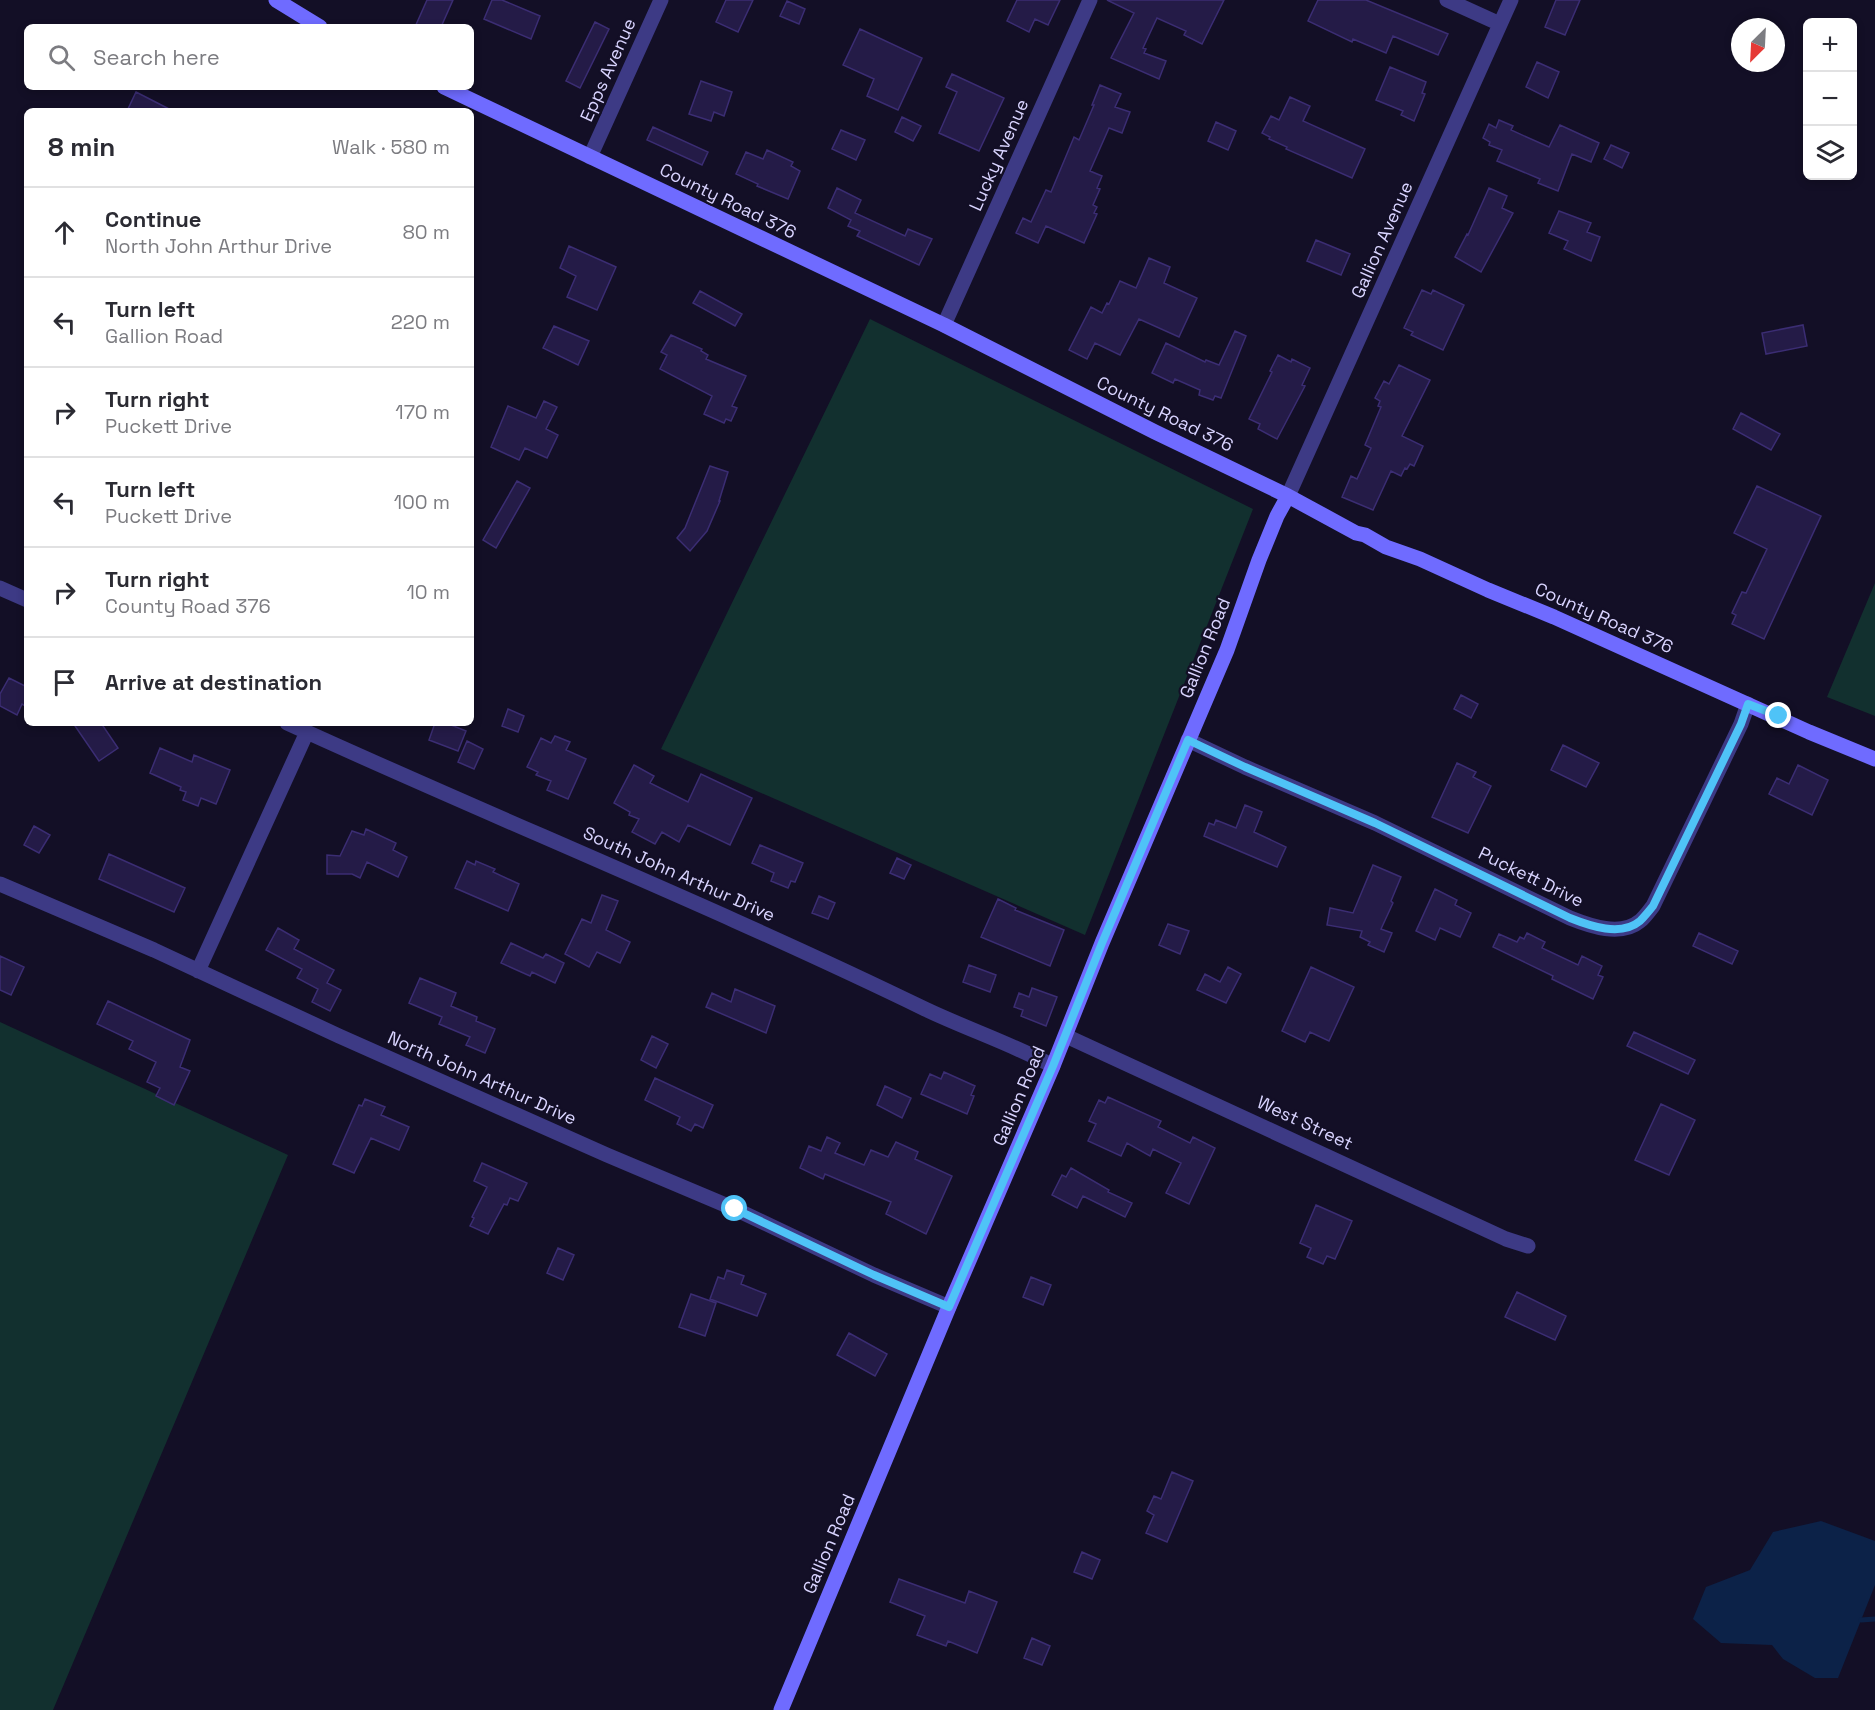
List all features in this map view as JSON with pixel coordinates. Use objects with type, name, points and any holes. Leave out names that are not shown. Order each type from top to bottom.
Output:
[{"type":"street","points":[[276,0],[315,24]]},
{"type":"street","name":"Epps Avenue","points":[[590,157],[661,0]]},
{"type":"street","name":"Lucky Avenue","points":[[944,325],[1090,0]]},
{"type":"street","points":[[1447,0],[1500,24]]},
{"type":"street","name":"Gallion Avenue","points":[[1288,496],[1511,0]]},
{"type":"street","name":"County Road 376","points":[[450,90],[944,325],[1386,547],[1420,559],[1488,590],[1554,616],[1875,759]]},
{"type":"street","name":"Gallion Road","points":[[781,1710],[949,1307],[1066,1036],[1102,943],[1227,650],[1277,516],[1288,496]]},
{"type":"street","points":[[0,588],[24,599]]},
{"type":"street","name":"Puckett Drive","points":[[1188,740],[1375,823],[1570,918],[1587,925],[1617,929],[1638,922],[1653,906],[1736,735],[1748,704]]},
{"type":"street","name":"South John Arthur Drive","points":[[294,726],[723,915],[926,1009],[1024,1050],[1053,1066]]},
{"type":"street","points":[[198,971],[307,732]]},
{"type":"street","name":"North John Arthur Drive","points":[[0,884],[607,1155],[735,1209],[874,1275],[949,1307]]},
{"type":"street","name":"West Street","points":[[1066,1036],[1506,1239],[1528,1245]]},
{"type":"green space","points":[[870,319],[1253,509],[1085,935],[661,749]]},
{"type":"green space","points":[[1875,583],[1875,716],[1827,697]]},
{"type":"green space","points":[[0,1022],[288,1155],[53,1710],[0,1710]]},
{"type":"water","points":[[1821,1521],[1875,1541],[1875,1585],[1838,1678],[1815,1678],[1783,1659],[1772,1645],[1721,1643],[1693,1619],[1706,1587],[1750,1570],[1773,1532]]},
{"type":"building","points":[[427,0],[453,0],[442,24],[416,24]]},
{"type":"building","points":[[492,0],[502,0],[540,16],[531,39],[484,19]]},
{"type":"building","points":[[726,0],[753,0],[738,32],[716,22]]},
{"type":"building","points":[[1017,0],[1060,0],[1048,25],[1035,19],[1029,32],[1007,21]]},
{"type":"building","points":[[1107,0],[1224,0],[1202,44],[1184,35],[1186,31],[1157,18],[1143,48],[1146,49],[1144,53],[1166,61],[1159,79],[1111,58],[1134,13]]},
{"type":"building","points":[[1318,0],[1366,0],[1448,34],[1438,55],[1393,36],[1386,53],[1353,39],[1352,42],[1308,21]]},
{"type":"building","points":[[1556,0],[1580,0],[1565,35],[1545,27]]},
{"type":"building","points":[[787,1],[805,9],[799,24],[780,16]]},
{"type":"building","points":[[595,22],[609,29],[580,88],[566,81]]},
{"type":"building","points":[[860,29],[922,58],[898,110],[867,96],[874,79],[843,65]]},
{"type":"building","points":[[1537,62],[1559,72],[1548,98],[1526,87]]},
{"type":"building","points":[[1390,67],[1426,82],[1422,93],[1425,94],[1414,121],[1401,115],[1403,111],[1376,100]]},
{"type":"building","points":[[952,74],[1004,98],[979,151],[939,133],[957,92],[946,87]]},
{"type":"building","points":[[701,81],[732,92],[724,116],[714,112],[711,121],[689,114]]},
{"type":"building","points":[[1100,85],[1121,94],[1115,107],[1130,112],[1122,133],[1109,128],[1090,171],[1102,176],[1097,188],[1100,189],[1093,205],[1097,207],[1094,213],[1097,214],[1084,243],[1046,226],[1038,243],[1016,233],[1023,218],[1031,222],[1046,190],[1051,192],[1074,137],[1079,140]]},
{"type":"building","points":[[136,92],[167,108],[128,108]]},
{"type":"building","points":[[1290,97],[1310,106],[1303,121],[1365,149],[1352,178],[1286,149],[1287,147],[1269,139],[1270,137],[1262,133],[1271,116],[1279,120]]},
{"type":"building","points":[[902,117],[921,126],[913,141],[895,132]]},
{"type":"building","points":[[1499,120],[1513,126],[1511,130],[1549,147],[1560,125],[1599,143],[1591,162],[1572,154],[1558,191],[1538,183],[1540,179],[1497,161],[1502,150],[1489,145],[1490,142],[1483,138],[1489,124],[1496,128]]},
{"type":"building","points":[[1216,122],[1236,131],[1228,150],[1208,141]]},
{"type":"building","points":[[653,127],[708,152],[702,165],[647,140]]},
{"type":"building","points":[[841,130],[865,140],[856,160],[832,149]]},
{"type":"building","points":[[1611,145],[1629,153],[1622,168],[1604,159]]},
{"type":"building","points":[[767,150],[793,162],[791,166],[800,171],[788,199],[736,174],[746,152],[763,159]]},
{"type":"building","points":[[837,188],[861,200],[855,213],[905,236],[908,229],[932,239],[919,265],[857,236],[860,231],[848,226],[851,220],[828,208]]},
{"type":"building","points":[[1489,188],[1507,196],[1502,208],[1513,213],[1481,272],[1455,257],[1468,235]]},
{"type":"building","points":[[1559,211],[1591,223],[1587,232],[1600,237],[1591,261],[1564,249],[1568,241],[1549,233]]},
{"type":"building","points":[[1316,240],[1350,254],[1341,275],[1307,261]]},
{"type":"building","points":[[569,246],[616,267],[597,310],[567,297],[576,276],[560,268]]},
{"type":"building","points":[[1149,258],[1170,267],[1164,283],[1197,298],[1179,337],[1139,319],[1120,355],[1095,343],[1087,359],[1069,350],[1091,307],[1102,313],[1120,281],[1136,288]]},
{"type":"building","points":[[1422,290],[1431,294],[1433,290],[1464,305],[1443,350],[1411,335],[1413,332],[1404,328]]},
{"type":"building","points":[[700,291],[742,314],[735,326],[693,303]]},
{"type":"building","points":[[1803,325],[1807,346],[1766,354],[1762,333]]},
{"type":"building","points":[[554,326],[589,341],[578,365],[543,348]]},
{"type":"building","points":[[1235,331],[1246,336],[1221,398],[1215,396],[1213,400],[1199,395],[1200,390],[1175,379],[1173,383],[1152,373],[1166,343],[1205,362],[1206,360],[1219,365]]},
{"type":"building","points":[[671,335],[702,349],[701,351],[708,355],[706,359],[746,376],[732,406],[737,408],[731,421],[726,419],[724,423],[704,414],[712,396],[660,369],[667,355],[661,352]]},
{"type":"building","points":[[1278,355],[1310,368],[1302,385],[1305,386],[1277,439],[1258,429],[1260,424],[1249,419]]},
{"type":"building","points":[[1399,365],[1430,380],[1402,436],[1423,446],[1414,466],[1410,464],[1401,476],[1391,471],[1373,510],[1342,497],[1351,476],[1357,479],[1371,448],[1365,445],[1381,407],[1378,406],[1380,401],[1375,398],[1384,381],[1389,384]]},
{"type":"building","points":[[544,401],[557,407],[546,429],[558,435],[547,458],[525,448],[519,460],[491,447],[508,406],[536,418]]},
{"type":"building","points":[[1741,413],[1780,434],[1771,450],[1733,429]]},
{"type":"building","points":[[710,466],[728,472],[720,501],[707,531],[690,551],[677,538],[685,528]]},
{"type":"building","points":[[517,481],[530,488],[496,548],[483,540]]},
{"type":"building","points":[[1757,486],[1821,516],[1764,639],[1732,624],[1736,615],[1732,613],[1742,592],[1746,593],[1767,549],[1734,533]]},
{"type":"building","points":[[9,678],[24,686],[24,705],[22,704],[17,715],[0,706],[0,694]]},
{"type":"building","points":[[1461,695],[1478,704],[1471,718],[1454,709]]},
{"type":"building","points":[[508,709],[524,716],[518,732],[502,726]]},
{"type":"building","points":[[75,726],[103,726],[118,748],[99,761]]},
{"type":"building","points":[[434,726],[454,726],[466,731],[458,751],[429,740]]},
{"type":"building","points":[[555,736],[570,742],[566,750],[586,759],[568,799],[547,790],[551,781],[536,775],[538,772],[527,767],[541,738],[551,743]]},
{"type":"building","points":[[467,741],[483,749],[474,769],[458,762]]},
{"type":"building","points":[[1563,745],[1599,763],[1586,787],[1551,770]]},
{"type":"building","points":[[160,748],[192,762],[194,755],[230,770],[216,804],[201,798],[198,806],[183,800],[186,792],[180,790],[181,787],[150,773]]},
{"type":"building","points":[[1457,763],[1476,772],[1473,777],[1491,786],[1468,833],[1432,817]]},
{"type":"building","points":[[634,765],[654,776],[650,783],[688,802],[701,774],[752,798],[730,845],[688,825],[679,842],[662,832],[655,844],[632,832],[639,819],[629,815],[630,812],[614,803]]},
{"type":"building","points":[[1798,765],[1828,780],[1812,815],[1769,794],[1777,778],[1789,784]]},
{"type":"building","points":[[1245,805],[1262,812],[1254,832],[1286,847],[1277,867],[1204,836],[1209,823],[1214,825],[1216,820],[1236,828]]},
{"type":"building","points":[[34,826],[50,835],[39,853],[24,845]]},
{"type":"building","points":[[366,829],[396,843],[393,850],[407,857],[398,877],[367,862],[360,878],[352,874],[327,874],[327,855],[340,856],[352,831],[364,835]]},
{"type":"building","points":[[760,845],[803,863],[795,882],[791,881],[788,888],[771,881],[774,873],[752,863]]},
{"type":"building","points":[[109,854],[185,888],[174,912],[99,879]]},
{"type":"building","points":[[897,858],[911,865],[904,879],[890,873]]},
{"type":"building","points":[[467,861],[475,865],[476,861],[495,869],[493,872],[519,884],[508,911],[455,888]]},
{"type":"building","points":[[1373,865],[1401,877],[1391,901],[1393,903],[1381,929],[1392,933],[1384,952],[1368,945],[1370,942],[1360,937],[1362,931],[1327,925],[1330,908],[1353,913]]},
{"type":"building","points":[[1435,889],[1457,900],[1455,905],[1471,913],[1460,937],[1440,928],[1435,940],[1416,931]]},
{"type":"building","points":[[602,895],[618,901],[606,930],[630,942],[620,963],[597,952],[589,967],[565,954],[582,919],[591,923]]},
{"type":"building","points":[[819,896],[835,903],[828,919],[812,913]]},
{"type":"building","points":[[998,899],[1016,908],[1015,910],[1064,930],[1050,966],[981,937]]},
{"type":"building","points":[[1168,924],[1189,931],[1180,954],[1159,945]]},
{"type":"building","points":[[278,928],[299,940],[294,949],[334,970],[327,983],[341,990],[330,1011],[312,1002],[318,989],[297,978],[302,969],[266,950]]},
{"type":"building","points":[[1527,933],[1545,942],[1542,948],[1578,965],[1582,956],[1602,966],[1598,975],[1603,977],[1593,999],[1552,979],[1553,976],[1493,947],[1499,934],[1517,942],[1520,937],[1524,939]]},
{"type":"building","points":[[1699,933],[1738,951],[1732,964],[1693,946]]},
{"type":"building","points":[[511,943],[543,958],[546,954],[564,963],[555,983],[532,972],[530,976],[501,963]]},
{"type":"building","points":[[0,956],[24,967],[11,995],[0,990]]},
{"type":"building","points":[[969,965],[996,975],[990,992],[963,982]]},
{"type":"building","points":[[1228,967],[1241,974],[1226,1003],[1197,990],[1205,974],[1220,982]]},
{"type":"building","points":[[1311,967],[1354,987],[1329,1041],[1310,1032],[1305,1042],[1282,1031]]},
{"type":"building","points":[[420,978],[456,993],[451,1006],[477,1017],[476,1021],[495,1029],[485,1053],[466,1045],[470,1037],[439,1024],[442,1017],[409,1003]]},
{"type":"building","points":[[1032,988],[1057,997],[1046,1026],[1021,1016],[1023,1010],[1014,1007],[1019,993],[1029,997]]},
{"type":"building","points":[[735,989],[775,1006],[766,1033],[706,1007],[712,993],[731,1002]]},
{"type":"building","points":[[108,1001],[190,1040],[180,1067],[190,1071],[174,1105],[156,1096],[160,1088],[147,1082],[156,1062],[129,1049],[133,1041],[97,1024]]},
{"type":"building","points":[[1634,1032],[1695,1060],[1688,1074],[1627,1046]]},
{"type":"building","points":[[652,1036],[668,1044],[656,1068],[641,1060]]},
{"type":"building","points":[[944,1072],[975,1086],[967,1114],[921,1094],[930,1074],[941,1079]]},
{"type":"building","points":[[655,1078],[713,1105],[703,1128],[695,1124],[691,1131],[677,1124],[680,1117],[645,1100]]},
{"type":"building","points":[[885,1086],[911,1098],[902,1118],[877,1105]]},
{"type":"building","points":[[1108,1097],[1161,1121],[1158,1127],[1190,1143],[1193,1137],[1215,1148],[1189,1204],[1166,1193],[1181,1163],[1153,1149],[1150,1156],[1127,1143],[1121,1156],[1088,1141],[1096,1124],[1089,1121],[1099,1100],[1105,1103]]},
{"type":"building","points":[[365,1099],[385,1107],[381,1115],[409,1127],[399,1150],[371,1138],[354,1173],[333,1164],[359,1105],[362,1106]]},
{"type":"building","points":[[1661,1104],[1695,1120],[1669,1175],[1635,1160]]},
{"type":"building","points":[[827,1137],[840,1143],[835,1153],[864,1165],[871,1150],[888,1157],[896,1142],[918,1152],[915,1159],[952,1176],[926,1234],[886,1214],[891,1202],[825,1174],[823,1179],[800,1168],[809,1146],[821,1151]]},
{"type":"building","points":[[482,1163],[527,1183],[518,1201],[510,1198],[507,1205],[504,1204],[488,1234],[470,1226],[487,1187],[474,1181]]},
{"type":"building","points":[[1071,1168],[1109,1190],[1108,1192],[1132,1203],[1125,1217],[1083,1196],[1077,1208],[1052,1195],[1062,1175],[1066,1177]]},
{"type":"building","points":[[1316,1205],[1352,1221],[1335,1259],[1327,1256],[1323,1264],[1307,1257],[1311,1248],[1300,1243]]},
{"type":"building","points":[[558,1248],[574,1255],[563,1280],[547,1273]]},
{"type":"building","points":[[727,1270],[744,1276],[741,1284],[766,1294],[757,1316],[710,1299],[718,1277],[724,1279]]},
{"type":"building","points":[[1031,1277],[1051,1285],[1043,1305],[1023,1297]]},
{"type":"building","points":[[1517,1292],[1566,1316],[1555,1340],[1505,1317]]},
{"type":"building","points":[[691,1294],[716,1303],[705,1336],[679,1327]]},
{"type":"building","points":[[849,1333],[887,1354],[875,1376],[837,1355]]},
{"type":"building","points":[[1172,1472],[1193,1481],[1167,1542],[1146,1533],[1154,1515],[1147,1511],[1154,1496],[1161,1499]]},
{"type":"building","points":[[1082,1552],[1100,1560],[1092,1579],[1074,1572]]},
{"type":"building","points":[[899,1579],[965,1603],[969,1591],[997,1602],[977,1653],[948,1641],[946,1646],[917,1635],[925,1616],[890,1602]]},
{"type":"building","points":[[1032,1638],[1050,1646],[1042,1665],[1024,1658]]},
{"type":"waterway","points":[[1861,1620],[1875,1619]]},
{"type":"route","points":[[735,1209],[874,1275],[949,1307],[995,1204],[1188,740],[1375,823],[1570,918],[1602,929],[1617,929],[1638,922],[1653,906],[1741,724],[1748,704],[1779,716]]}]
